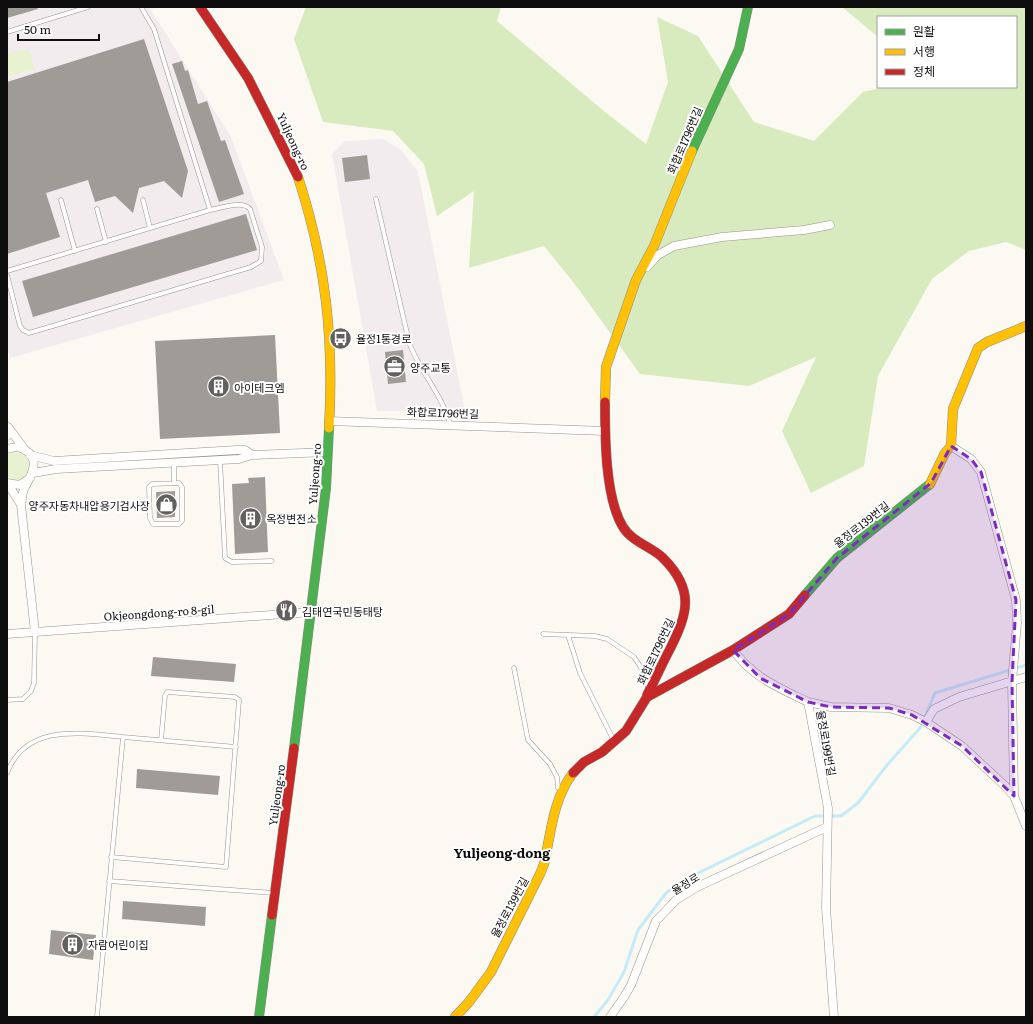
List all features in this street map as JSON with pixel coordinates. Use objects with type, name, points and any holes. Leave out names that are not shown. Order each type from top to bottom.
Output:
[{"type":"street","name":"Yuljeong-ro","points":[[200,7],[248,78],[295,169],[309,211],[325,284],[332,378],[326,488],[312,612],[259,1017]]},
{"type":"street","name":"화합로1796번길","points":[[647,696],[683,623],[686,599],[683,586],[671,567],[662,557],[632,537],[623,528],[614,506],[605,431],[606,367],[636,280],[654,246],[696,140],[738,49],[748,7]]},
{"type":"street","name":"화합로1796번길","points":[[636,280],[658,255],[674,246],[722,237],[804,230],[830,225]]},
{"type":"street","name":"율정로139번길","points":[[455,1017],[469,1002],[491,972],[505,940],[540,874],[544,864],[558,797],[574,771],[614,742],[626,731],[647,696],[733,650],[789,614],[837,558],[931,483],[945,453],[951,446],[953,409],[978,348],[987,342],[1026,326]]},
{"type":"street","name":"화합로1796번길","points":[[329,421],[605,431]]},
{"type":"street","points":[[7,436],[8,424]]},
{"type":"street","points":[[8,424],[28,452],[34,466],[32,476],[23,491],[21,505],[35,632]]},
{"type":"street","points":[[951,446],[972,459],[981,472],[1016,600],[1017,623],[1012,665],[1014,796],[1026,826]]},
{"type":"street","points":[[7,449],[14,447],[54,461],[237,450],[245,450],[252,455]]},
{"type":"street","points":[[7,483],[20,485],[32,476],[56,469],[239,459],[252,455],[327,452]]},
{"type":"street","points":[[7,483],[21,505]]},
{"type":"street","name":"Okjeongdong-ro 8-gil","points":[[7,634],[312,612]]},
{"type":"street","name":"율정로199번길","points":[[733,650],[743,664],[760,678],[808,702],[828,808],[827,825]]},
{"type":"street","points":[[926,722],[934,709],[953,700],[1012,680],[1026,677]]},
{"type":"street","points":[[808,702],[831,707],[889,708],[912,715],[926,722],[962,746],[1014,796]]},
{"type":"street","points":[[827,825],[826,908],[834,1017]]},
{"type":"street","name":"율정로","points":[[610,1017],[624,998],[656,921],[676,900],[697,887],[827,825]]},
{"type":"lane","points":[[7,32],[72,9],[88,7]]},
{"type":"lane","points":[[141,7],[154,29],[210,210]]},
{"type":"lane","points":[[376,199],[414,358],[447,411],[450,425]]},
{"type":"lane","points":[[61,200],[75,251]]},
{"type":"lane","points":[[143,200],[150,228]]},
{"type":"lane","points":[[7,272],[210,210],[238,205],[248,206],[252,212],[262,248],[261,261],[251,267],[29,333],[23,330],[20,326],[7,275]]},
{"type":"lane","points":[[97,209],[106,242]]},
{"type":"lane","points":[[220,460],[225,558],[232,562],[272,561]]},
{"type":"lane","points":[[174,463],[174,483]]},
{"type":"lane","points":[[174,483],[182,485],[182,521],[179,524],[153,524],[150,518],[149,487],[152,484],[174,483]]},
{"type":"lane","points":[[7,700],[23,698],[31,691],[34,682],[35,632]]},
{"type":"lane","points":[[543,634],[603,638],[634,657],[646,675],[648,686],[647,696]]},
{"type":"lane","points":[[568,635],[580,673],[614,742]]},
{"type":"lane","name":"율정로139번길","points":[[514,668],[528,740],[554,771],[557,777],[558,797]]},
{"type":"lane","points":[[111,857],[226,867],[240,701],[237,698],[167,692],[165,696],[161,740]]},
{"type":"lane","points":[[7,773],[18,754],[34,742],[46,736],[80,732],[236,747]]},
{"type":"lane","points":[[97,1017],[123,737]]},
{"type":"lane","points":[[109,881],[275,893]]},
{"type":"highlighted area","points":[[951,446],[971,459],[981,472],[1016,600],[1012,682],[1014,796],[962,746],[912,715],[889,708],[831,707],[808,702],[760,678],[733,650],[789,614],[837,558],[931,483]]},
{"type":"shaded area","points":[[7,7],[149,7],[231,137],[284,280],[10,358],[7,345]]},
{"type":"shaded area","name":"양주교통","points":[[383,139],[401,150],[418,172],[465,411],[377,411],[332,154],[345,141]]},
{"type":"green space","points":[[306,7],[501,7],[497,21],[605,112],[646,144],[668,82],[657,17],[698,36],[754,122],[814,141],[863,92],[880,88],[1017,88],[1017,16],[877,16],[877,36],[842,7],[1026,7],[1026,250],[1006,242],[969,251],[932,279],[878,376],[864,466],[811,493],[782,431],[816,357],[749,386],[640,374],[574,283],[544,246],[469,268],[474,191],[437,216],[424,164],[393,131],[323,122],[294,39]]},
{"type":"green space","points":[[23,49],[29,51],[35,69],[7,77],[7,54]]},
{"type":"green space","points":[[14,452],[22,454],[27,459],[29,465],[25,476],[14,480],[7,477],[7,455]]},
{"type":"building","points":[[7,7],[37,7],[38,9],[7,18]]},
{"type":"building","points":[[144,39],[188,171],[182,198],[164,181],[139,188],[133,213],[115,196],[95,202],[88,180],[46,193],[60,237],[7,254],[7,82]]},
{"type":"building","points":[[182,61],[185,71],[188,70],[198,104],[207,101],[221,141],[225,140],[244,194],[219,202],[172,64]]},
{"type":"building","points":[[367,155],[370,179],[345,182],[342,158]]},
{"type":"building","points":[[246,214],[257,250],[33,317],[22,281]]},
{"type":"building","name":"아이테크엠","points":[[275,335],[280,433],[160,439],[155,341]]},
{"type":"building","name":"양주교통","points":[[403,350],[406,382],[388,384],[385,352]]},
{"type":"building","name":"옥정변전소","points":[[265,477],[268,552],[235,554],[232,484],[249,483],[248,478]]},
{"type":"building","name":"양주자동차내압용기검사장","points":[[175,491],[175,517],[157,518],[156,492]]},
{"type":"building","points":[[153,657],[236,664],[234,682],[151,676]]},
{"type":"building","points":[[137,769],[220,776],[218,795],[136,788]]},
{"type":"building","points":[[123,901],[206,907],[205,926],[122,919]]},
{"type":"building","name":"자람어린이집","points":[[51,930],[96,935],[93,960],[49,954]]},
{"type":"waterway","points":[[594,1017],[608,1000],[624,972],[638,930],[666,893],[688,878],[815,816],[841,816],[858,803],[887,765],[920,728],[935,693],[1026,665]]},
{"type":"traffic: fast","points":[[692,151],[739,49],[748,7]]},
{"type":"traffic: fast","points":[[294,748],[326,488],[329,428]]},
{"type":"traffic: fast","points":[[805,595],[837,558],[930,484]]},
{"type":"traffic: fast","points":[[259,1017],[272,915]]},
{"type":"traffic: slow","points":[[605,402],[606,367],[636,280],[654,246],[692,151]]},
{"type":"traffic: slow","points":[[298,177],[308,209],[326,301],[330,363],[329,428]]},
{"type":"traffic: slow","points":[[930,484],[945,453],[951,446],[953,409],[978,348],[987,342],[1026,326]]},
{"type":"traffic: slow","points":[[455,1017],[469,1002],[491,972],[540,874],[544,864],[557,805],[566,783],[573,773]]},
{"type":"traffic: jam","points":[[200,7],[248,78],[298,177]]},
{"type":"traffic: jam","points":[[605,402],[607,466],[609,484],[617,515],[623,527],[632,537],[663,558],[673,570],[684,591],[685,602],[681,624],[647,695]]},
{"type":"traffic: jam","points":[[573,773],[584,762],[602,752],[626,731],[647,697],[733,650],[789,614],[805,595]]},
{"type":"traffic: jam","points":[[272,915],[294,748]]},
{"type":"place","name":"율정1통경로","points":[[341,338]]},
{"type":"place","name":"양주교통","points":[[395,367]]},
{"type":"place","name":"아이테크엠","points":[[218,387]]},
{"type":"place","name":"양주자동차내압용기검사장","points":[[166,505]]},
{"type":"place","name":"옥정변전소","points":[[250,518]]},
{"type":"place","name":"김태연국민동태탕","points":[[287,611]]},
{"type":"place","name":"자람어린이집","points":[[73,944]]},
{"type":"district","name":"Yuljeong-dong","points":[[502,852]]}]
